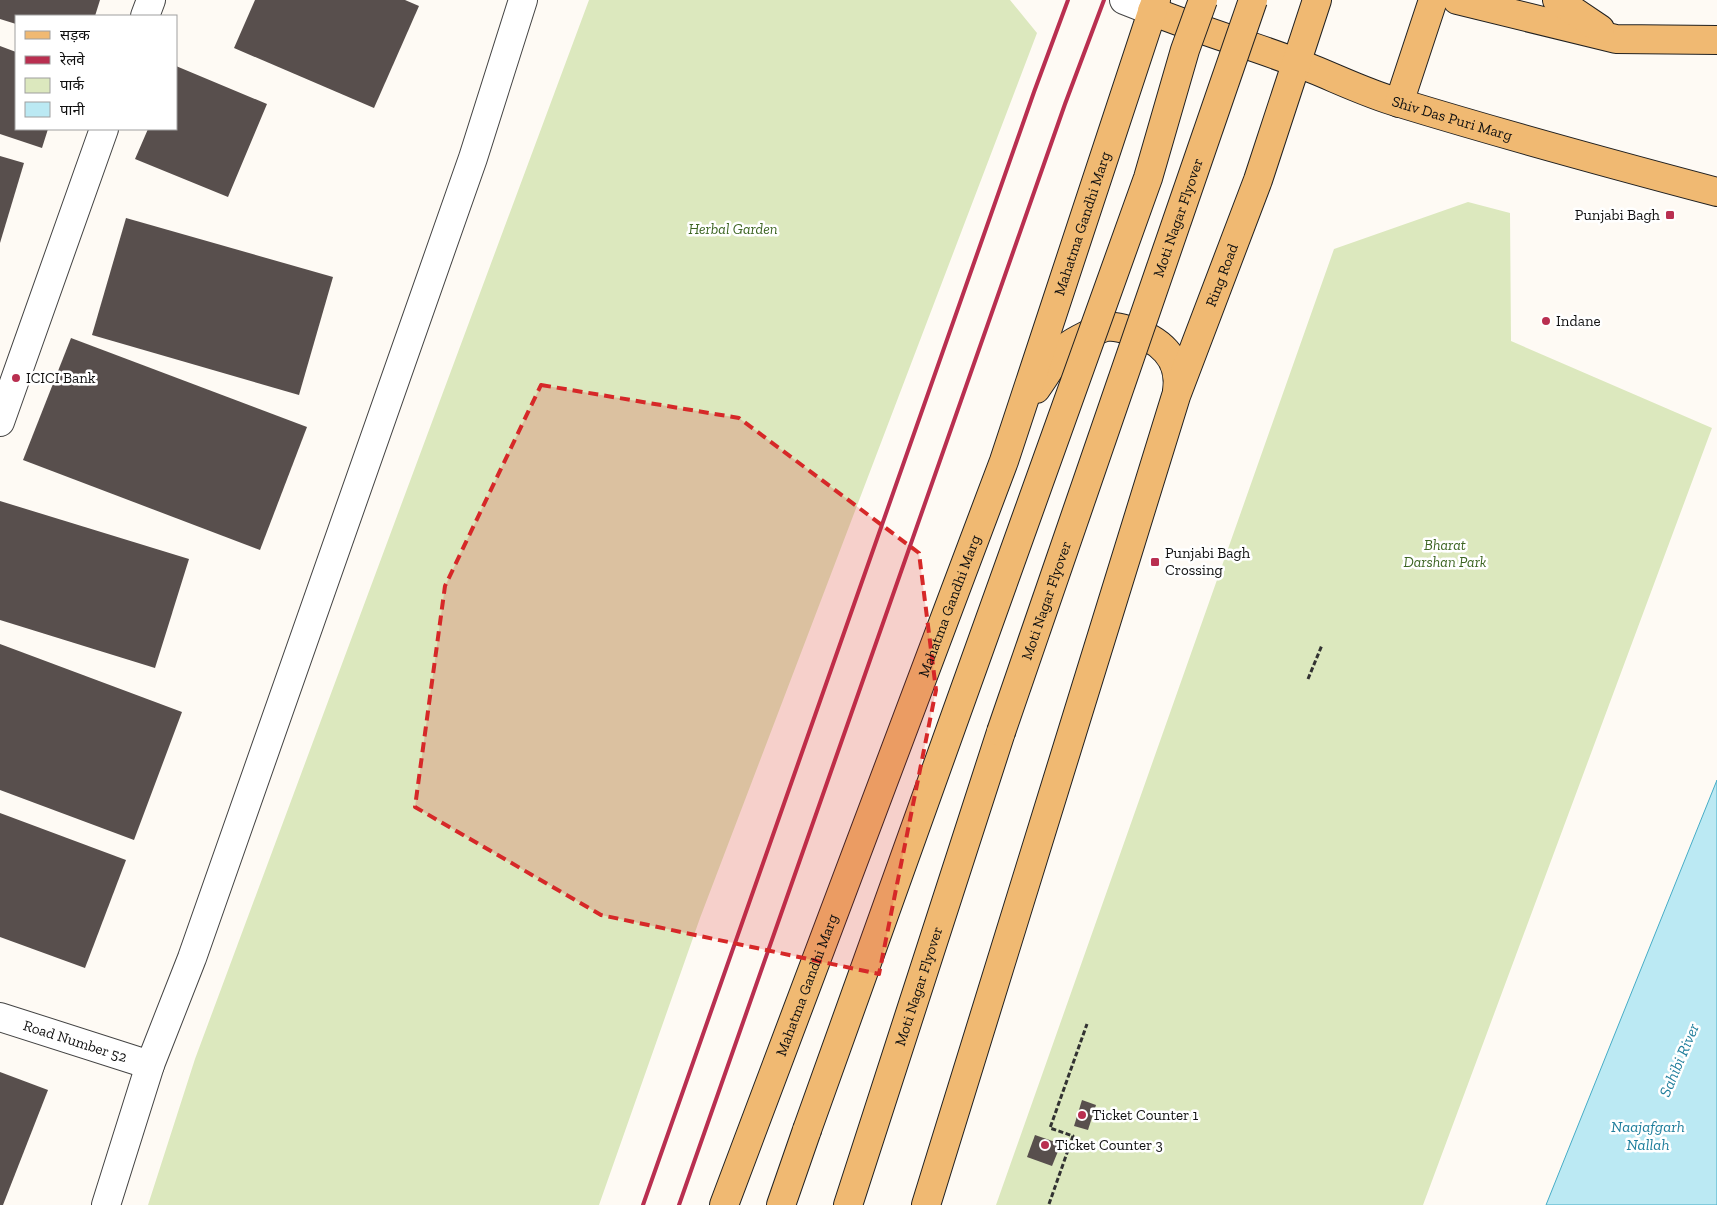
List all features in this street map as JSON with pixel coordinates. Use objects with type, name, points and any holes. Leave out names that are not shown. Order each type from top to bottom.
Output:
[{"type":"main road","points":[[781,1205],[1148,178],[1203,0]]},
{"type":"main road","name":"Moti Nagar Flyover","points":[[848,1205],[1001,732],[1253,0]]},
{"type":"main road","name":"Ring Road","points":[[926,1205],[1127,549],[1176,396],[1258,180],[1295,62],[1317,0]]},
{"type":"main road","points":[[1399,103],[1432,0]]},
{"type":"main road","points":[[1457,0],[1616,39],[1717,40]]},
{"type":"main road","points":[[1558,0],[1616,39]]},
{"type":"main road","name":"Shiv Das Puri Marg","points":[[1154,5],[1192,27],[1295,62],[1399,103],[1436,112],[1520,139],[1717,192]]},
{"type":"main road","name":"Mahatma Gandhi Marg","points":[[724,1205],[1004,461],[1154,5]]},
{"type":"main road","points":[[1022,409],[1068,346],[1106,327],[1142,334],[1163,346],[1176,366],[1178,381],[1176,396]]},
{"type":"street","points":[[145,15],[151,0]]},
{"type":"street","points":[[106,1205],[150,1064],[192,958],[469,168],[523,0]]},
{"type":"street","points":[[1124,0],[1154,5]]},
{"type":"street","points":[[0,422],[104,130]]},
{"type":"street","name":"Road Number 52","points":[[0,1017],[150,1064]]},
{"type":"path","points":[[1308,679],[1322,645]]},
{"type":"path","points":[[1049,1204],[1073,1136],[1050,1128],[1086,1024]]},
{"type":"highlighted area","points":[[541,385],[739,418],[919,553],[936,690],[879,974],[601,915],[415,807],[445,586]]},
{"type":"green space","name":"Herbal Garden","points":[[589,0],[1010,0],[1037,33],[700,918],[599,1205],[148,1205],[195,1059]]},
{"type":"green space","name":"Bharat Darshan Park","points":[[1468,202],[1510,213],[1511,341],[1712,428],[1423,1205],[996,1205],[1334,249]]},
{"type":"water","name":"Naajafgarh Nallah","points":[[1717,780],[1717,1205],[1546,1205]]},
{"type":"building","points":[[0,0],[100,0],[95,15],[15,15],[15,24],[0,19]]},
{"type":"building","points":[[255,0],[405,0],[419,6],[374,108],[234,48]]},
{"type":"building","points":[[0,46],[15,52],[15,130],[48,130],[42,148],[0,134]]},
{"type":"building","points":[[178,67],[267,104],[228,197],[135,159],[148,130],[178,130]]},
{"type":"building","points":[[0,156],[24,163],[0,243]]},
{"type":"building","points":[[126,218],[333,277],[299,395],[92,335]]},
{"type":"building","points":[[71,338],[307,427],[260,550],[23,460]]},
{"type":"building","points":[[0,501],[189,559],[155,668],[0,620]]},
{"type":"building","points":[[0,644],[182,712],[134,840],[0,790]]},
{"type":"building","points":[[0,813],[126,860],[85,968],[0,937]]},
{"type":"building","points":[[0,1072],[48,1090],[3,1205],[0,1205]]},
{"type":"building","points":[[1082,1100],[1096,1105],[1088,1130],[1074,1126]]},
{"type":"building","points":[[1035,1135],[1061,1144],[1052,1166],[1027,1157]]},
{"type":"railway","points":[[643,1205],[1068,0]]},
{"type":"railway","points":[[679,1205],[1065,104],[1104,0]]},
{"type":"place","name":"Punjabi Bagh","points":[[1670,215]]},
{"type":"place","name":"Indane","points":[[1546,321]]},
{"type":"place","name":"ICICI Bank","points":[[16,378]]},
{"type":"place","name":"Punjabi Bagh Crossing","points":[[1155,562]]},
{"type":"place","name":"Ticket Counter 1","points":[[1082,1115]]},
{"type":"place","name":"Ticket Counter 3","points":[[1045,1145]]},
{"type":"water label","name":"Sahibi River","points":[[1679,1060]]}]
